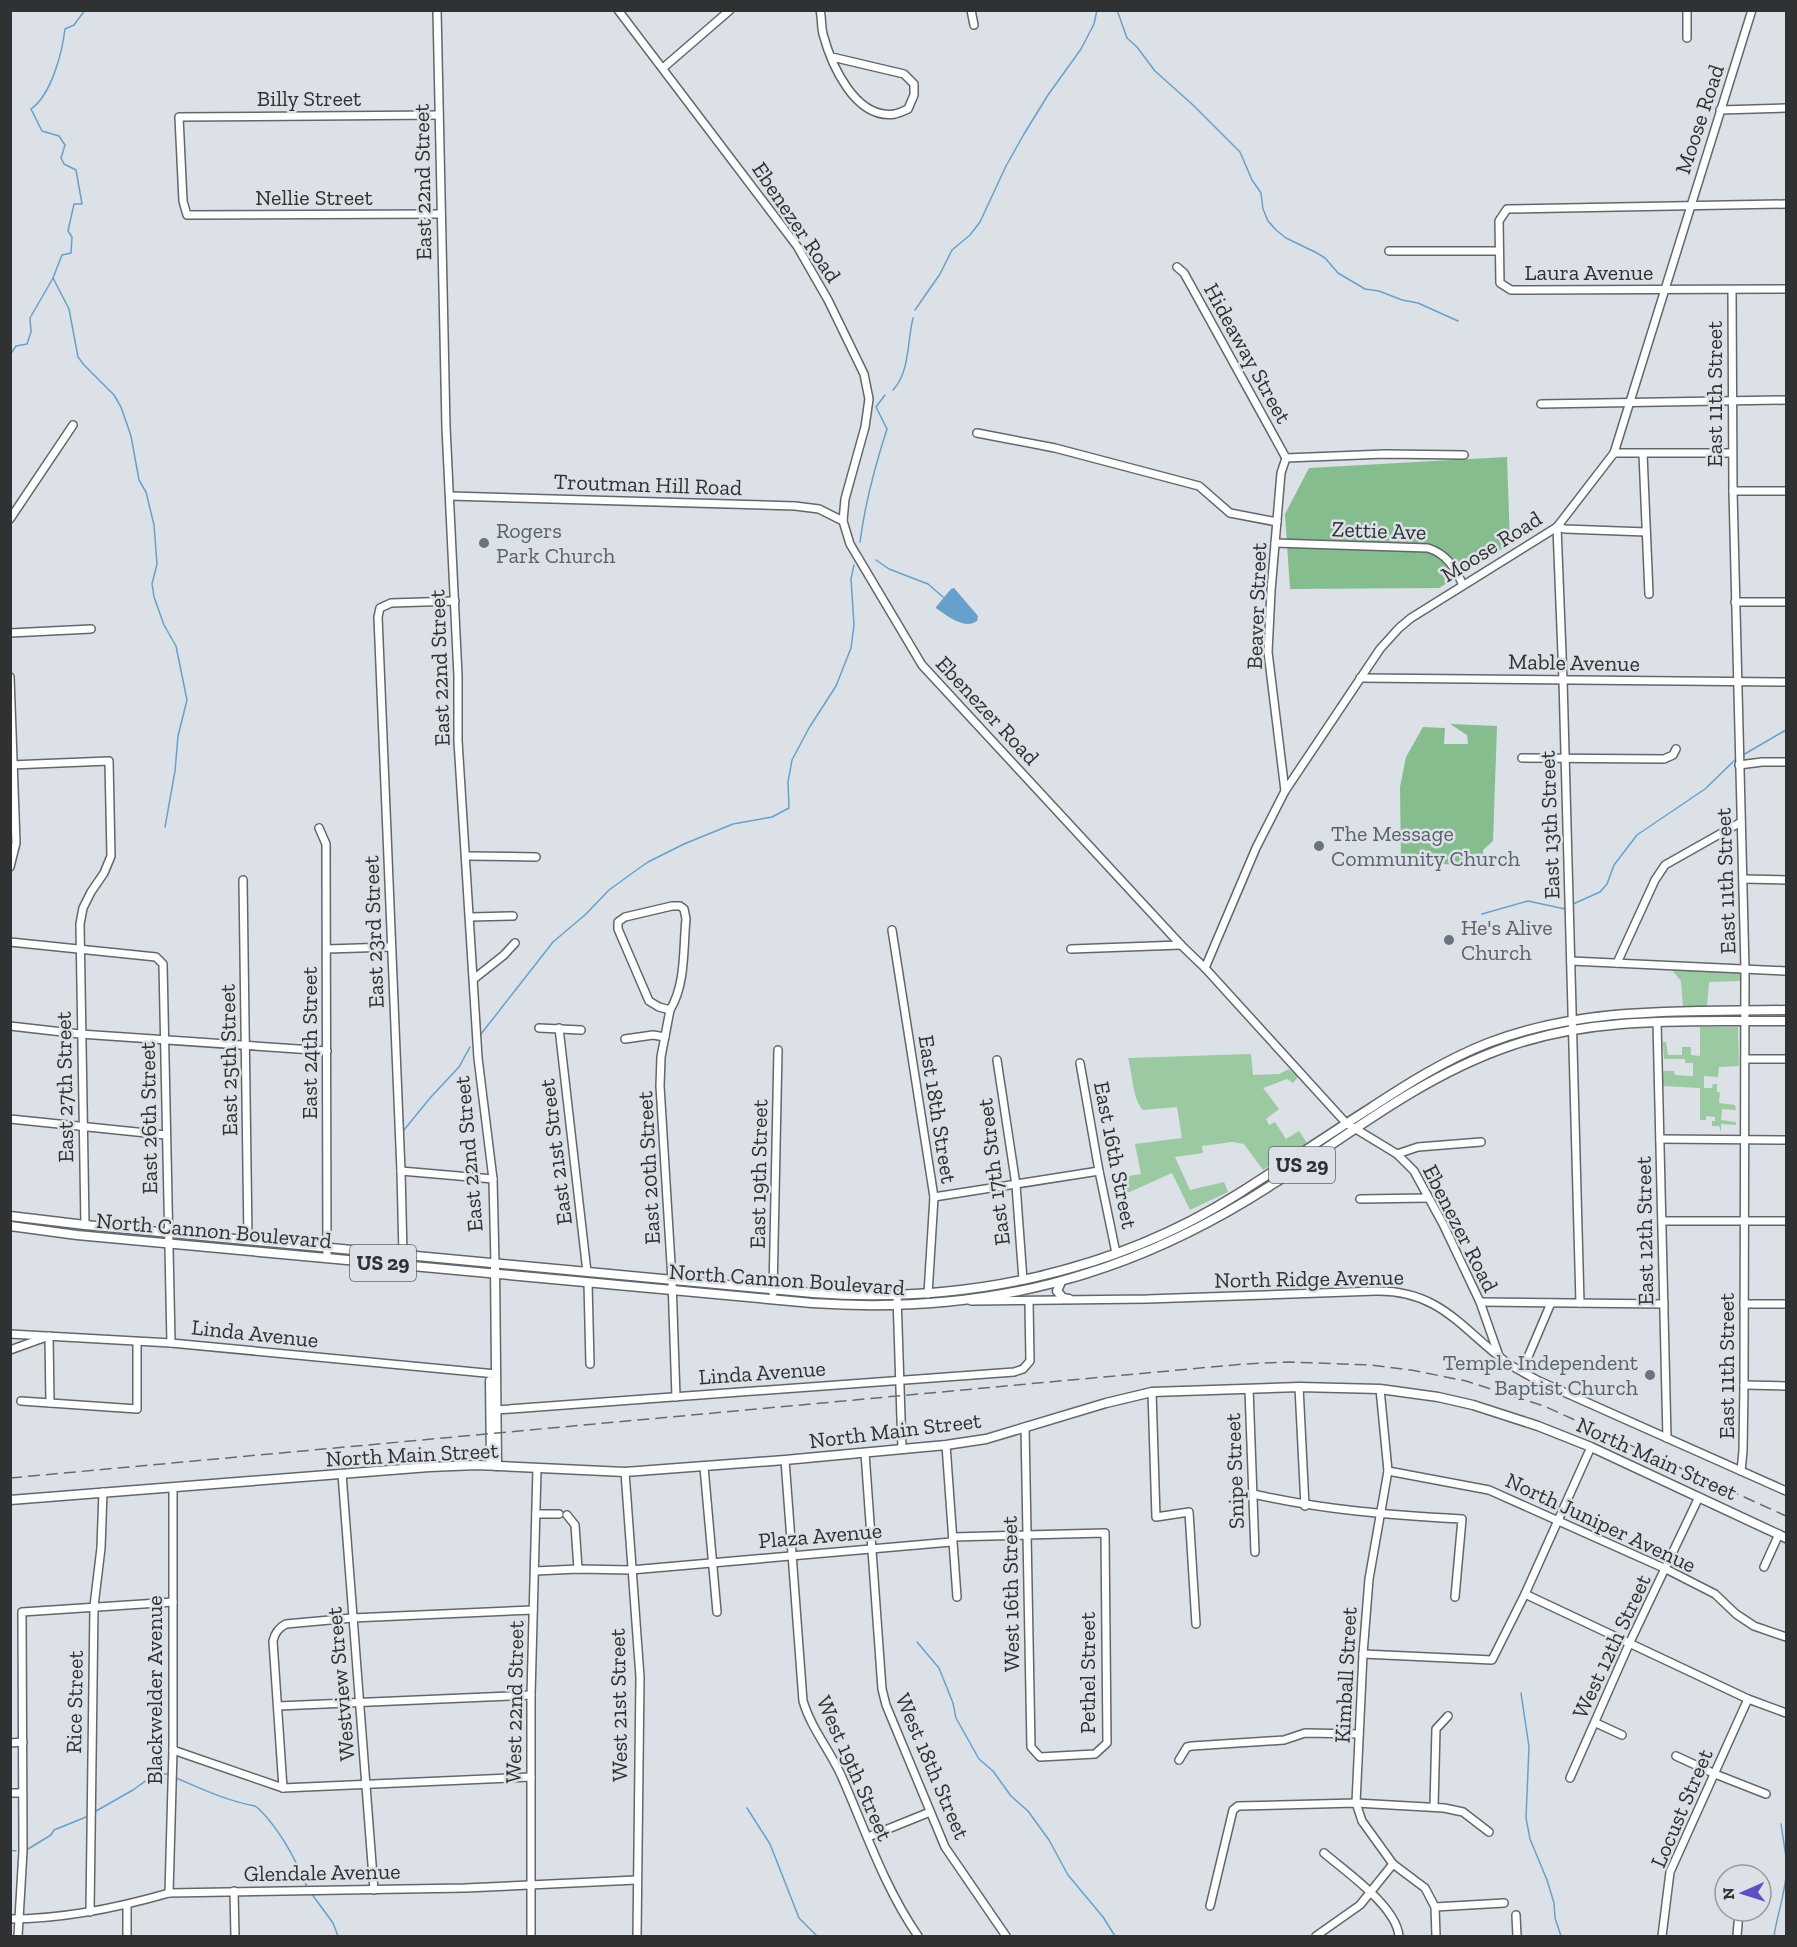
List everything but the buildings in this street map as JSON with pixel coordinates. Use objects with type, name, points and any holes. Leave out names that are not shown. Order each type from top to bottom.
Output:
[{"type":"main road","name":"North Cannon Boulevard","points":[[10,1226],[49,1232],[327,1258],[495,1269],[587,1272],[841,1295],[897,1296],[966,1290],[1023,1280],[1116,1253],[1177,1228],[1221,1204],[1425,1073],[1460,1055],[1506,1037],[1573,1019],[1650,1012],[1786,1010]]},
{"type":"main road","name":"North Cannon Boulevard","points":[[10,1216],[403,1255],[588,1283],[772,1300],[853,1306],[897,1306],[961,1301],[1015,1293],[1061,1282],[1126,1261],[1193,1231],[1249,1199],[1429,1083],[1465,1064],[1518,1043],[1574,1030],[1614,1024],[1786,1021]]},
{"type":"main road","name":"East 22nd Street","points":[[494,1466],[495,1269]]},
{"type":"main road","points":[[1061,1282],[1057,1291],[1063,1298],[1070,1299]]},
{"type":"main road","name":"East 22nd Street","points":[[493,1374],[496,1410],[494,1466]]},
{"type":"main road","name":"North Main Street","points":[[10,1500],[429,1467],[494,1466],[625,1472],[785,1461],[986,1439],[1106,1403],[1152,1392],[1299,1387],[1380,1389],[1438,1397],[1473,1405],[1538,1426],[1591,1447],[1783,1536]]},
{"type":"street","name":"East 22nd Street","points":[[437,10],[441,214],[458,676],[458,741],[475,978],[478,1058],[493,1179],[495,1269]]},
{"type":"street","name":"Ebenezer Road","points":[[618,10],[797,246],[828,300],[864,374],[868,399],[865,427],[845,499],[843,521],[850,544],[922,665],[1180,945],[1205,968],[1346,1123],[1397,1154],[1414,1171],[1443,1224],[1480,1302],[1499,1356]]},
{"type":"street","points":[[663,68],[730,10]]},
{"type":"street","points":[[820,10],[823,33],[832,57],[844,84],[858,102],[876,111],[894,114],[908,109],[914,95],[914,84],[904,74],[832,57]]},
{"type":"street","points":[[971,10],[974,25]]},
{"type":"street","points":[[1687,10],[1687,38]]},
{"type":"street","name":"Moose Road","points":[[1205,968],[1256,848],[1285,791],[1380,649],[1399,628],[1557,527],[1614,453],[1752,10]]},
{"type":"street","points":[[1719,110],[1786,108]]},
{"type":"street","name":"Billy Street","points":[[187,215],[183,201],[179,117],[439,116]]},
{"type":"street","points":[[1499,251],[1499,221],[1507,209],[1786,204]]},
{"type":"street","name":"Nellie Street","points":[[187,215],[441,214]]},
{"type":"street","name":"Laura Avenue","points":[[1389,251],[1499,251],[1500,283],[1512,290],[1786,289]]},
{"type":"street","name":"Hideaway Street","points":[[1177,267],[1184,273],[1286,458]]},
{"type":"street","name":"East 11th Street","points":[[1732,290],[1732,453],[1746,1011],[1744,1386],[1741,1471]]},
{"type":"street","points":[[1541,404],[1786,400]]},
{"type":"street","points":[[10,519],[73,425]]},
{"type":"street","name":"Beaver Street","points":[[978,433],[1076,453],[1199,486],[1230,513],[1277,522],[1268,652],[1285,791]]},
{"type":"street","points":[[1614,453],[1732,453]]},
{"type":"street","points":[[1277,522],[1281,473],[1286,458],[1385,454],[1464,455]]},
{"type":"street","points":[[1643,454],[1649,594]]},
{"type":"street","points":[[1733,491],[1786,491]]},
{"type":"street","name":"Troutman Hill Road","points":[[450,496],[795,506],[819,509],[843,521]]},
{"type":"street","points":[[1557,527],[1565,530],[1646,532]]},
{"type":"street","name":"East 13th Street","points":[[1557,527],[1581,1303]]},
{"type":"street","name":"Zettie Ave","points":[[1275,543],[1428,548],[1446,556],[1463,585]]},
{"type":"street","name":"East 23rd Street","points":[[403,1255],[378,617],[380,608],[391,603],[455,601]]},
{"type":"street","points":[[1735,602],[1786,602]]},
{"type":"street","points":[[10,633],[91,629]]},
{"type":"street","points":[[10,677],[16,843],[11,863]]},
{"type":"street","name":"Mable Avenue","points":[[1360,678],[1786,682]]},
{"type":"street","points":[[1522,758],[1664,759],[1673,755],[1676,750]]},
{"type":"street","points":[[1739,760],[1786,762]]},
{"type":"street","name":"East 27th Street","points":[[12,765],[109,761],[111,856],[104,873],[83,908],[80,924],[80,1034],[85,1225]]},
{"type":"street","points":[[1617,963],[1655,880],[1665,865],[1741,822]]},
{"type":"street","name":"East 24th Street","points":[[319,828],[326,844],[327,1258]]},
{"type":"street","points":[[467,856],[536,857]]},
{"type":"street","points":[[1743,879],[1786,880]]},
{"type":"street","name":"East 25th Street","points":[[243,880],[248,1240]]},
{"type":"street","name":"East 20th Street","points":[[670,1010],[649,1001],[618,929],[618,922],[625,917],[680,906],[684,909],[686,919],[680,982],[675,1002],[670,1010],[661,1057],[660,1086],[673,1290],[676,1397]]},
{"type":"street","points":[[471,917],[513,916]]},
{"type":"street","name":"East 18th Street","points":[[892,930],[934,1197],[928,1294]]},
{"type":"street","points":[[10,942],[80,949]]},
{"type":"street","points":[[475,978],[515,943]]},
{"type":"street","points":[[1071,949],[1180,945]]},
{"type":"street","points":[[327,949],[391,947]]},
{"type":"street","name":"East 26th Street","points":[[80,949],[156,957],[163,964],[171,1343]]},
{"type":"street","points":[[1572,961],[1786,971]]},
{"type":"street","name":"East 12th Street","points":[[1657,1022],[1667,1438]]},
{"type":"street","points":[[10,1026],[80,1034],[327,1051]]},
{"type":"street","points":[[538,1028],[581,1030]]},
{"type":"street","name":"East 21st Street","points":[[560,1028],[587,1272]]},
{"type":"street","points":[[625,1039],[653,1035],[665,1038]]},
{"type":"street","name":"East 19th Street","points":[[772,1300],[778,1050]]},
{"type":"street","points":[[1744,1059],[1786,1059]]},
{"type":"street","name":"East 17th Street","points":[[997,1060],[1016,1185],[1023,1280]]},
{"type":"street","name":"East 16th Street","points":[[1080,1063],[1116,1253]]},
{"type":"street","points":[[10,1119],[166,1135]]},
{"type":"street","points":[[1660,1139],[1786,1140]]},
{"type":"street","points":[[1397,1154],[1418,1147],[1480,1142]]},
{"type":"street","points":[[401,1171],[493,1179]]},
{"type":"street","points":[[934,1197],[1099,1172]]},
{"type":"street","points":[[1360,1200],[1428,1198]]},
{"type":"street","points":[[1662,1221],[1786,1221]]},
{"type":"street","points":[[588,1283],[590,1364]]},
{"type":"street","name":"North Ridge Avenue","points":[[961,1301],[1147,1299],[1393,1290],[1409,1293],[1432,1302],[1499,1356],[1522,1371],[1581,1401],[1786,1491]]},
{"type":"street","points":[[897,1296],[902,1449]]},
{"type":"street","name":"Linda Avenue","points":[[496,1410],[1014,1372],[1028,1365],[1030,1356],[1029,1302]]},
{"type":"street","points":[[1480,1302],[1664,1304]]},
{"type":"street","points":[[1522,1371],[1551,1302]]},
{"type":"street","points":[[1744,1304],[1786,1304]]},
{"type":"street","name":"Linda Avenue","points":[[10,1334],[171,1343],[493,1374]]},
{"type":"street","points":[[10,1350],[49,1336],[50,1403]]},
{"type":"street","points":[[21,1401],[137,1409],[137,1342]]},
{"type":"street","points":[[1744,1386],[1786,1386]]},
{"type":"street","points":[[1299,1387],[1305,1506]]},
{"type":"street","name":"Snipe Street","points":[[1249,1389],[1255,1552]]},
{"type":"street","name":"Kimball Street","points":[[1380,1389],[1388,1471],[1369,1579],[1356,1803],[1362,1821],[1393,1864],[1425,1888],[1435,1906]]},
{"type":"street","points":[[1152,1392],[1156,1517],[1189,1512],[1196,1624]]},
{"type":"street","name":"West 16th Street","points":[[1025,1427],[1030,1747],[1040,1757]]},
{"type":"street","points":[[946,1445],[957,1597]]},
{"type":"street","points":[[1363,1654],[1492,1660],[1525,1594],[1591,1447]]},
{"type":"street","name":"West 18th Street","points":[[866,1453],[882,1689],[886,1705],[945,1847],[1004,1936]]},
{"type":"street","name":"West 19th Street","points":[[785,1461],[802,1701],[808,1717],[840,1773],[896,1901],[918,1936]]},
{"type":"street","points":[[704,1467],[717,1612]]},
{"type":"street","name":"West 22nd Street","points":[[531,1936],[531,1695],[537,1469]]},
{"type":"street","name":"North Juniper Avenue","points":[[1388,1471],[1489,1490],[1666,1569],[1715,1594],[1736,1614],[1754,1626],[1786,1637]]},
{"type":"street","name":"West 21st Street","points":[[625,1472],[640,1677],[637,1936]]},
{"type":"street","name":"Westview Street","points":[[342,1474],[374,1890]]},
{"type":"street","name":"Blackwelder Avenue","points":[[169,1893],[173,1750],[173,1488]]},
{"type":"street","name":"Rice Street","points":[[90,1912],[94,1606],[101,1548],[103,1492]]},
{"type":"street","points":[[1252,1494],[1305,1506],[1380,1515],[1462,1519],[1455,1597]]},
{"type":"street","name":"West 12th Street","points":[[1570,1778],[1630,1642],[1699,1497]]},
{"type":"street","points":[[536,1515],[559,1514]]},
{"type":"street","points":[[567,1515],[575,1525],[578,1569]]},
{"type":"street","name":"Plaza Avenue","points":[[535,1571],[631,1570],[951,1542],[953,1537],[1105,1533]]},
{"type":"street","name":"Pethel Street","points":[[1040,1757],[1095,1754],[1107,1743],[1105,1533]]},
{"type":"street","points":[[1764,1567],[1783,1536]]},
{"type":"street","points":[[1525,1594],[1748,1699],[1786,1713]]},
{"type":"street","points":[[18,1936],[14,1919],[23,1851],[22,1612],[173,1602]]},
{"type":"street","points":[[283,1788],[273,1641],[276,1632],[286,1624],[352,1618],[533,1610]]},
{"type":"street","points":[[278,1706],[531,1695]]},
{"type":"street","name":"Locust Street","points":[[1662,1936],[1670,1872],[1748,1699]]},
{"type":"street","points":[[1434,1807],[1436,1729],[1448,1716]]},
{"type":"street","points":[[1596,1723],[1622,1735]]},
{"type":"street","points":[[1179,1760],[1186,1747],[1192,1746],[1284,1740],[1305,1733],[1359,1734]]},
{"type":"street","points":[[10,1743],[23,1742]]},
{"type":"street","points":[[173,1750],[283,1788],[531,1777]]},
{"type":"street","points":[[1676,1756],[1766,1794]]},
{"type":"street","points":[[10,1793],[22,1793]]},
{"type":"street","points":[[1210,1906],[1235,1807],[1356,1803],[1434,1807],[1463,1812],[1488,1832]]},
{"type":"street","points":[[868,1837],[930,1812]]},
{"type":"street","points":[[1324,1853],[1370,1892],[1389,1912],[1399,1936]]},
{"type":"street","points":[[1316,1936],[1359,1905],[1393,1864]]},
{"type":"street","name":"Glendale Avenue","points":[[14,1919],[73,1916],[127,1905],[169,1893],[465,1888],[636,1880]]},
{"type":"street","points":[[234,1891],[235,1936]]},
{"type":"street","points":[[1436,1936],[1435,1906],[1504,1903]]},
{"type":"street","points":[[127,1905],[127,1936]]},
{"type":"street","points":[[1516,1916],[1517,1936]]},
{"type":"green space","points":[[1507,457],[1510,544],[1439,588],[1290,589],[1285,514],[1309,468]]},
{"type":"green space","points":[[1450,724],[1497,726],[1493,841],[1483,850],[1484,866],[1401,862],[1400,787],[1406,757],[1423,727],[1445,728],[1444,744],[1468,744],[1467,735]]},
{"type":"green space","points":[[1671,969],[1740,971],[1741,981],[1709,982],[1707,1007],[1683,1007],[1681,981]]},
{"type":"green space","points":[[1700,1027],[1738,1027],[1739,1066],[1719,1067],[1718,1077],[1704,1076],[1704,1088],[1712,1088],[1713,1084],[1717,1084],[1717,1092],[1720,1092],[1719,1103],[1735,1105],[1736,1110],[1722,1109],[1721,1120],[1736,1122],[1736,1125],[1721,1124],[1721,1132],[1719,1126],[1712,1126],[1715,1117],[1706,1116],[1706,1120],[1700,1120],[1700,1088],[1663,1086],[1663,1071],[1674,1071],[1675,1075],[1693,1076],[1693,1063],[1685,1063],[1685,1059],[1664,1059],[1663,1042],[1666,1042],[1668,1055],[1682,1055],[1682,1047],[1691,1047],[1691,1055],[1700,1056]]},
{"type":"green space","points":[[1251,1054],[1253,1075],[1279,1074],[1289,1069],[1298,1077],[1293,1083],[1287,1079],[1263,1088],[1279,1109],[1266,1119],[1269,1125],[1275,1122],[1286,1139],[1299,1131],[1307,1143],[1263,1170],[1244,1144],[1232,1142],[1202,1146],[1203,1153],[1175,1157],[1190,1190],[1224,1182],[1228,1192],[1190,1210],[1172,1173],[1125,1194],[1122,1177],[1141,1174],[1135,1144],[1182,1138],[1177,1107],[1143,1110],[1139,1105],[1128,1058]]},
{"type":"water","points":[[954,588],[978,616],[977,621],[962,623],[936,608]]},
{"type":"waterway","points":[[10,355],[16,346],[27,344],[31,332],[30,318],[53,278],[62,255],[71,253],[72,237],[68,231],[74,204],[82,204],[76,170],[64,164],[61,158],[65,145],[59,136],[42,131],[31,109],[38,103],[50,84],[58,62],[65,29],[74,25],[85,10]]},
{"type":"waterway","points":[[915,310],[940,274],[952,250],[970,235],[980,222],[1024,134],[1081,49],[1094,24],[1097,10]]},
{"type":"waterway","points":[[1117,10],[1127,38],[1137,47],[1155,71],[1240,152],[1252,180],[1261,193],[1263,209],[1268,221],[1276,230],[1286,238],[1325,258],[1338,273],[1365,289],[1418,303],[1458,321]]},
{"type":"waterway","points":[[53,278],[69,309],[78,357],[114,395],[121,407],[131,436],[139,480],[146,492],[154,525],[157,564],[152,584],[154,597],[164,625],[176,646],[187,700],[178,736],[175,771],[165,827]]},
{"type":"waterway","points":[[893,390],[905,366],[913,318]]},
{"type":"waterway","points":[[860,542],[871,485],[887,429],[876,407],[885,395]]},
{"type":"waterway","points":[[876,560],[889,569],[928,584],[943,597]]},
{"type":"waterway","points":[[481,1034],[553,942],[586,914],[609,890],[648,862],[684,844],[733,824],[772,817],[789,808],[788,782],[792,760],[836,686],[851,648],[854,625],[851,579],[854,565]]},
{"type":"waterway","points":[[1743,755],[1786,730]]},
{"type":"waterway","points":[[1573,904],[1600,892],[1607,884],[1614,865],[1637,835],[1705,789],[1736,759]]},
{"type":"waterway","points":[[1482,914],[1528,901],[1565,909]]},
{"type":"waterway","points":[[404,1130],[459,1067],[470,1047]]},
{"type":"waterway","points":[[917,1642],[939,1668],[953,1703],[956,1718],[979,1759],[993,1771],[1011,1796],[1028,1811],[1049,1840],[1068,1875],[1103,1917],[1115,1936]]},
{"type":"waterway","points":[[1521,1693],[1529,1747],[1526,1818],[1530,1839],[1554,1903],[1555,1918],[1561,1936]]},
{"type":"waterway","points":[[96,1811],[133,1790],[155,1774],[168,1774]]},
{"type":"waterway","points":[[176,1778],[259,1809],[287,1846],[307,1887]]},
{"type":"waterway","points":[[747,1808],[770,1844],[799,1918],[817,1936]]},
{"type":"waterway","points":[[28,1849],[51,1835],[54,1830],[86,1817]]},
{"type":"waterway","points":[[1781,1824],[1786,1857]]},
{"type":"waterway","points":[[10,1850],[16,1851]]},
{"type":"waterway","points":[[1774,1936],[1786,1876]]},
{"type":"waterway","points":[[311,1893],[333,1923],[338,1936]]},
{"type":"railway","points":[[10,1478],[1244,1364],[1290,1362],[1370,1365],[1411,1370],[1466,1381],[1544,1406],[1786,1516]]},
{"type":"place","name":"Rogers Park Church","points":[[484,543]]},
{"type":"place","name":"The Message Community Church","points":[[1319,846]]},
{"type":"place","name":"He's Alive Church","points":[[1449,940]]},
{"type":"place","name":"Temple Independent Baptist Church","points":[[1650,1375]]}]
